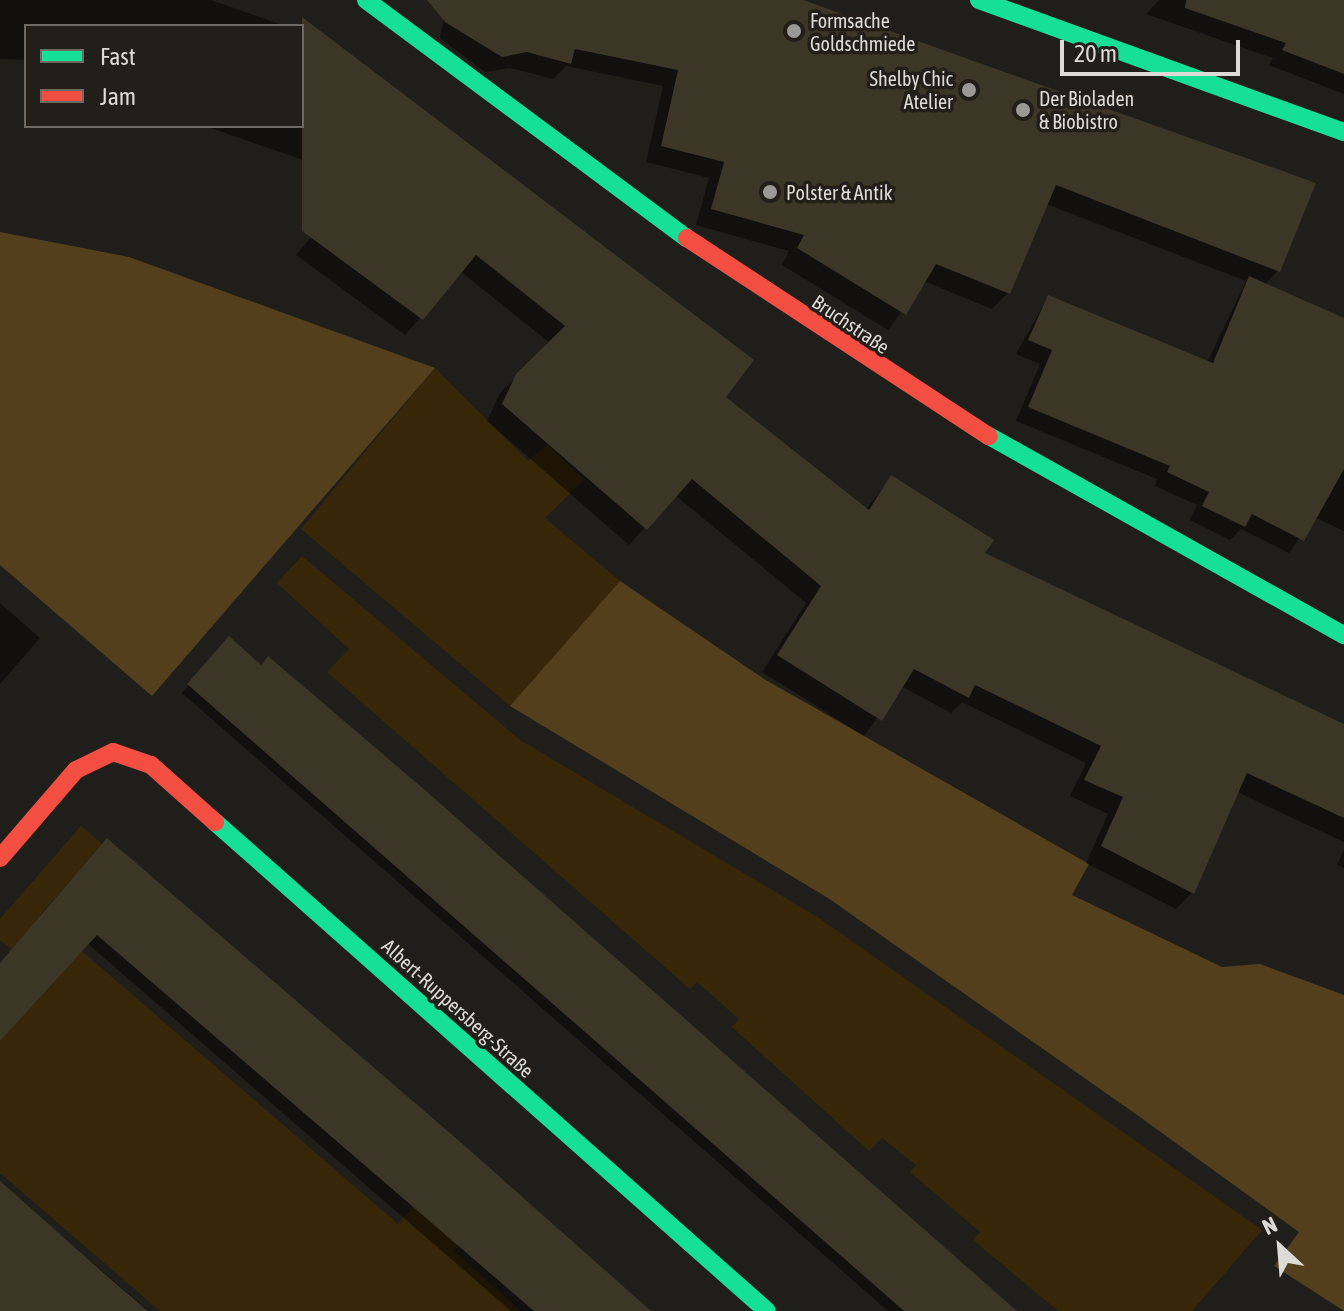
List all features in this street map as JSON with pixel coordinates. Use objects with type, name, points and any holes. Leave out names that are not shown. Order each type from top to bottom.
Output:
[{"type":"street","name":"Bruchstraße","points":[[366,0],[632,202],[894,379],[1108,509],[1344,635]]},
{"type":"street","points":[[979,0],[1344,132]]},
{"type":"street","name":"Albert-Ruppersberg-Straße","points":[[0,858],[76,770],[113,752],[151,765],[767,1311]]},
{"type":"shaded area","points":[[0,232],[129,257],[435,368],[152,696],[0,565]]},
{"type":"shaded area","points":[[435,368],[528,461],[547,444],[584,480],[545,518],[620,581],[510,706],[301,529]]},
{"type":"shaded area","points":[[302,556],[520,740],[819,918],[1262,1230],[1192,1311],[1058,1311],[973,1240],[980,1232],[910,1172],[916,1165],[882,1138],[869,1151],[732,1027],[739,1019],[697,982],[690,989],[327,672],[349,649],[277,583]]},
{"type":"shaded area","points":[[620,581],[764,679],[1089,864],[1072,895],[1222,967],[1260,964],[1344,995],[1344,1311],[1274,1266],[1299,1232],[828,898],[510,706]]},
{"type":"shaded area","points":[[81,826],[102,844],[40,915],[398,1224],[464,1148],[511,1187],[454,1251],[521,1311],[160,1311],[0,1173],[0,1020],[50,983],[0,940],[0,919]]},
{"type":"building","points":[[427,0],[803,0],[1316,183],[1280,272],[1056,185],[1010,294],[936,264],[906,315],[797,248],[804,235],[711,209],[724,162],[661,146],[678,70],[575,49],[571,64],[527,52],[502,57],[445,22]]},
{"type":"building","points":[[1186,0],[1344,0],[1344,74],[1282,50],[1286,43],[1185,8]]},
{"type":"building","points":[[302,17],[754,360],[726,397],[869,510],[891,475],[994,540],[985,553],[1344,724],[1344,818],[1247,773],[1194,894],[1101,846],[1123,797],[1084,780],[1101,746],[975,685],[969,698],[914,669],[882,721],[777,655],[821,586],[692,479],[647,530],[502,404],[516,374],[565,326],[476,255],[423,320],[302,231]]},
{"type":"building","points":[[1249,276],[1344,318],[1344,469],[1304,541],[1252,514],[1245,527],[1202,506],[1209,492],[1167,472],[1170,466],[1028,407],[1052,350],[1028,340],[1048,295],[1213,363]]},
{"type":"building","points":[[229,636],[261,665],[268,656],[426,791],[1017,1311],[904,1311],[187,684]]},
{"type":"building","points":[[107,838],[465,1146],[651,1311],[534,1311],[97,935],[0,1041],[0,963]]},
{"type":"building","points":[[0,1181],[106,1275],[148,1311],[0,1311]]},
{"type":"traffic: fast","points":[[366,0],[687,238]]},
{"type":"traffic: fast","points":[[979,0],[1344,132]]},
{"type":"traffic: fast","points":[[989,436],[1344,635]]},
{"type":"traffic: fast","points":[[215,822],[767,1311]]},
{"type":"traffic: jam","points":[[687,238],[989,436]]},
{"type":"traffic: jam","points":[[0,858],[76,770],[113,752],[151,765],[215,822]]},
{"type":"place","name":"Formsache Goldschmiede","points":[[794,31]]},
{"type":"place","name":"Shelby Chic Atelier","points":[[969,90]]},
{"type":"place","name":"Der Bioladen & Biobistro","points":[[1023,110]]},
{"type":"place","name":"Polster & Antik","points":[[770,192]]}]
